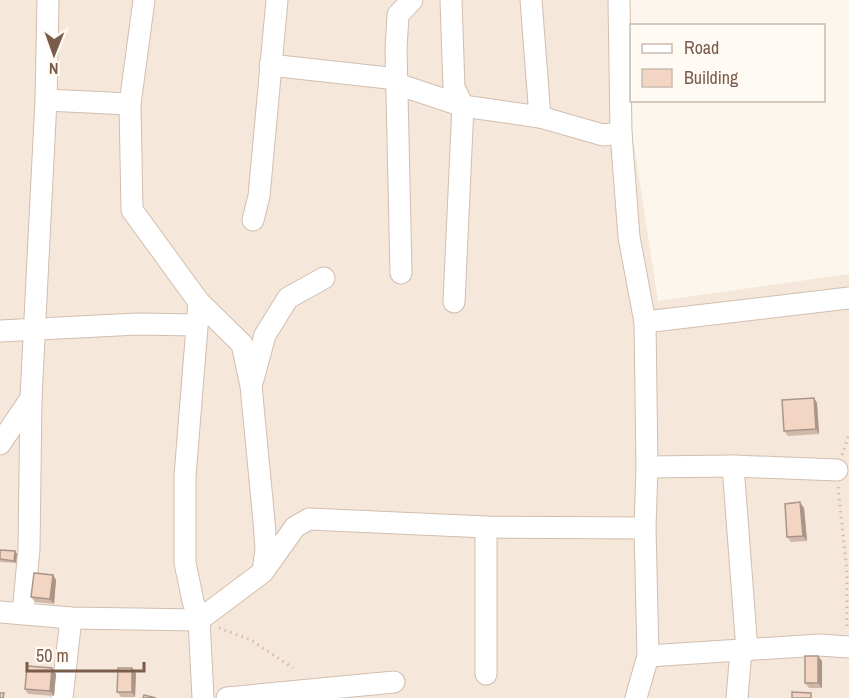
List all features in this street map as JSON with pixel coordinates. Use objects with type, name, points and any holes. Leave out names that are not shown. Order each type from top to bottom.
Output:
[{"type":"street","points":[[23,613],[30,516],[31,398],[46,100],[48,0]]},
{"type":"street","points":[[144,0],[130,104],[132,210],[199,302],[242,344],[251,386],[266,550],[263,572]]},
{"type":"street","points":[[253,220],[259,196],[277,0]]},
{"type":"street","points":[[401,273],[398,15],[412,0]]},
{"type":"street","points":[[451,0],[454,88],[463,106],[453,302]]},
{"type":"street","points":[[531,0],[540,117]]},
{"type":"street","points":[[619,0],[621,133],[629,237],[645,322],[647,467],[645,528],[648,656],[636,698]]},
{"type":"street","points":[[270,65],[397,81],[463,106],[540,117],[603,135],[621,133]]},
{"type":"street","points":[[46,100],[130,104]]},
{"type":"street","points":[[251,386],[265,335],[288,298],[324,278]]},
{"type":"street","points":[[645,322],[849,298]]},
{"type":"street","points":[[199,302],[185,476],[185,563],[199,620],[203,698]]},
{"type":"street","points":[[0,331],[137,324],[197,326]]},
{"type":"street","points":[[0,444],[31,398]]},
{"type":"street","points":[[647,467],[733,466],[837,470]]},
{"type":"street","points":[[733,466],[744,650],[737,698]]},
{"type":"street","points":[[0,612],[71,618],[199,620],[263,572],[295,527],[309,519],[486,527],[645,528]]},
{"type":"street","points":[[486,527],[486,674]]},
{"type":"street","points":[[62,698],[71,618]]},
{"type":"street","points":[[648,656],[820,645],[848,647]]},
{"type":"street","points":[[227,698],[295,695],[394,682]]},
{"type":"path","points":[[848,647],[847,572],[837,470],[849,435]]},
{"type":"path","points":[[199,620],[251,640],[293,668]]},
{"type":"shaded area","points":[[0,0],[612,0],[658,301],[849,274],[849,698],[0,698]]},
{"type":"building","points":[[814,398],[816,429],[784,431],[782,400]]},
{"type":"building","points":[[800,502],[803,536],[787,537],[785,504]]},
{"type":"building","points":[[0,550],[15,551],[14,561],[0,559]]},
{"type":"building","points":[[34,573],[53,575],[50,599],[31,597]]},
{"type":"building","points":[[805,656],[818,656],[818,683],[805,683]]},
{"type":"building","points":[[27,666],[52,668],[50,691],[25,689]]},
{"type":"building","points":[[118,668],[132,668],[132,692],[117,692]]},
{"type":"building","points":[[792,692],[811,693],[811,698],[792,698]]}]
